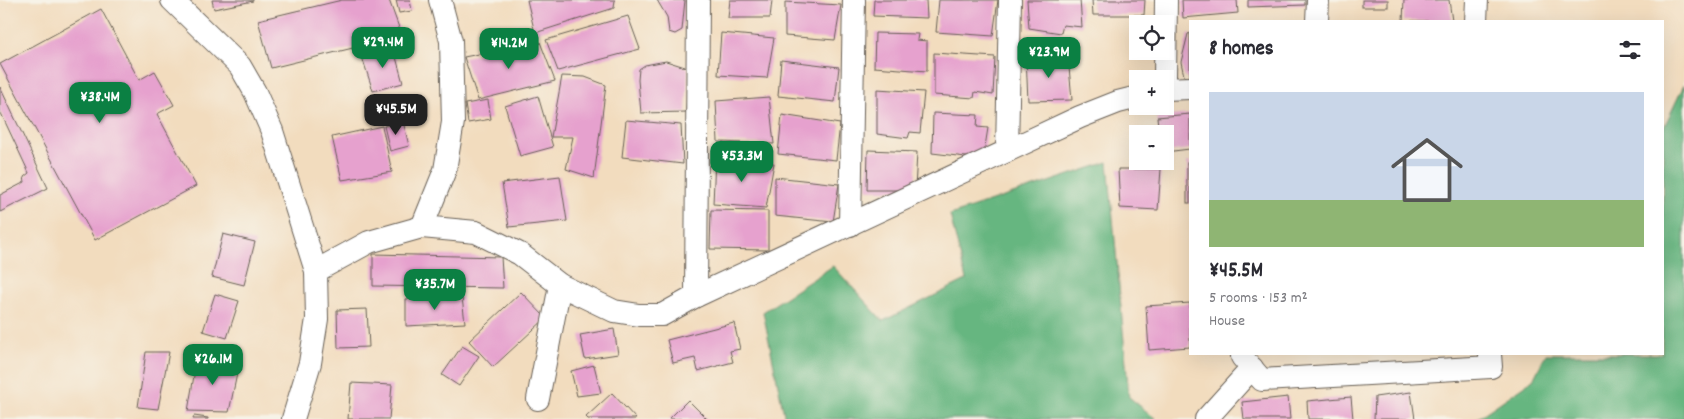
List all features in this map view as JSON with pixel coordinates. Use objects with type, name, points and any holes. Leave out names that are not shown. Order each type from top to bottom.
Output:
[{"type":"street","points":[[172,0],[240,66],[255,92],[272,131],[316,271],[317,319],[310,364],[293,419]]},
{"type":"street","points":[[422,227],[445,170],[453,122],[451,41],[440,0]]},
{"type":"street","points":[[696,296],[698,0]]},
{"type":"street","points":[[850,225],[854,0]]},
{"type":"street","points":[[1007,152],[1010,0]]},
{"type":"street","points":[[1165,70],[1166,0]]},
{"type":"street","points":[[1318,0],[1318,20]]},
{"type":"street","points":[[1476,20],[1477,0]]},
{"type":"street","points":[[1174,89],[1189,88]]},
{"type":"street","points":[[316,271],[369,242],[422,227],[476,232],[520,254],[560,285],[614,311],[639,315],[662,315],[696,296],[1080,117],[1129,99]]},
{"type":"street","points":[[538,399],[560,285]]},
{"type":"street","points":[[1206,419],[1247,361],[1262,380],[1491,367],[1490,355]]},
{"type":"green space","points":[[1684,85],[1684,419],[1476,419],[1533,380],[1546,355],[1664,355],[1664,127]]},
{"type":"green space","points":[[1108,162],[1129,397],[1156,419],[785,419],[763,312],[833,266],[883,321],[966,280],[950,215]]},
{"type":"building","points":[[212,0],[253,0],[253,1],[214,9]]},
{"type":"building","points":[[342,0],[389,0],[402,36],[271,68],[258,20]]},
{"type":"building","points":[[396,0],[410,0],[412,11],[399,13]]},
{"type":"building","points":[[527,0],[615,0],[614,8],[535,33]]},
{"type":"building","points":[[657,0],[685,0],[682,30],[675,34],[669,32],[667,17]]},
{"type":"building","points":[[730,0],[772,0],[770,18],[728,18]]},
{"type":"building","points":[[874,0],[926,0],[927,18],[873,16]]},
{"type":"building","points":[[939,0],[998,0],[993,36],[936,32]]},
{"type":"building","points":[[1027,0],[1080,0],[1082,27],[1063,25],[1061,33],[1029,28]]},
{"type":"building","points":[[1092,0],[1145,0],[1144,15],[1093,15]]},
{"type":"building","points":[[1182,0],[1237,0],[1238,13],[1183,18]]},
{"type":"building","points":[[1248,0],[1305,0],[1305,5],[1248,7]]},
{"type":"building","points":[[1362,0],[1388,0],[1388,7],[1362,7]]},
{"type":"building","points":[[1404,0],[1449,0],[1452,20],[1403,20]]},
{"type":"building","points":[[785,2],[841,5],[835,40],[785,36]]},
{"type":"building","points":[[101,9],[139,80],[155,71],[174,105],[157,114],[196,186],[95,240],[0,64]]},
{"type":"building","points":[[628,16],[640,49],[558,71],[546,40]]},
{"type":"building","points":[[721,33],[774,38],[767,78],[718,75]]},
{"type":"building","points":[[875,33],[918,34],[917,40],[927,41],[927,71],[874,67]]},
{"type":"building","points":[[1188,34],[1189,79],[1184,76],[1181,62]]},
{"type":"building","points":[[540,42],[555,81],[478,100],[464,57]]},
{"type":"building","points":[[393,46],[403,83],[373,91],[362,57]]},
{"type":"building","points":[[934,53],[995,57],[993,95],[975,92],[974,98],[934,95]]},
{"type":"building","points":[[1068,56],[1072,100],[1028,101],[1026,57]]},
{"type":"building","points":[[781,60],[839,67],[835,102],[778,96]]},
{"type":"building","points":[[666,61],[688,68],[686,112],[641,113],[639,69],[645,65]]},
{"type":"building","points":[[562,76],[585,77],[606,85],[594,178],[566,169],[573,137],[551,137]]},
{"type":"building","points":[[0,87],[48,188],[0,212],[0,195],[25,182],[24,177],[29,173],[0,111]]},
{"type":"building","points":[[877,89],[924,92],[920,133],[910,132],[908,138],[877,134]]},
{"type":"building","points":[[538,96],[553,147],[520,156],[505,106]]},
{"type":"building","points":[[769,97],[774,144],[718,142],[716,101]]},
{"type":"building","points":[[488,100],[491,119],[468,123],[465,104]]},
{"type":"building","points":[[933,113],[978,115],[977,127],[988,128],[983,159],[932,153]]},
{"type":"building","points":[[1189,114],[1189,149],[1174,151],[1174,125],[1158,125],[1157,117]]},
{"type":"building","points":[[782,115],[840,124],[836,160],[778,154]]},
{"type":"building","points":[[626,120],[681,125],[683,164],[622,157]]},
{"type":"building","points":[[403,121],[409,146],[390,151],[384,126]]},
{"type":"building","points":[[382,126],[392,172],[342,180],[332,137]]},
{"type":"building","points":[[868,150],[917,152],[915,190],[867,190]]},
{"type":"building","points":[[715,158],[774,163],[766,208],[713,204]]},
{"type":"building","points":[[1187,162],[1189,162],[1189,203],[1187,203]]},
{"type":"building","points":[[1118,169],[1161,170],[1158,210],[1120,208]]},
{"type":"building","points":[[560,176],[567,221],[509,227],[502,183]]},
{"type":"building","points":[[775,177],[839,184],[833,222],[775,216]]},
{"type":"building","points":[[711,210],[768,211],[768,250],[710,249]]},
{"type":"building","points":[[223,234],[255,242],[244,285],[212,277]]},
{"type":"building","points":[[373,254],[501,257],[503,288],[373,286]]},
{"type":"building","points":[[521,292],[546,318],[493,367],[469,341]]},
{"type":"building","points":[[215,294],[239,301],[227,338],[203,331]]},
{"type":"building","points":[[462,297],[465,323],[406,326],[406,299]]},
{"type":"building","points":[[1189,303],[1189,347],[1149,350],[1146,306]]},
{"type":"building","points":[[367,309],[369,347],[338,348],[337,310]]},
{"type":"building","points":[[734,323],[740,349],[730,351],[733,362],[698,371],[695,358],[673,363],[667,340]]},
{"type":"building","points":[[614,329],[618,354],[585,359],[580,335]]},
{"type":"building","points":[[462,346],[479,356],[459,386],[442,375]]},
{"type":"building","points":[[146,352],[169,352],[158,409],[138,407]]},
{"type":"building","points":[[197,358],[239,364],[229,412],[188,411]]},
{"type":"building","points":[[594,365],[601,393],[577,396],[571,371]]},
{"type":"building","points":[[351,383],[392,385],[389,419],[348,419]]},
{"type":"building","points":[[1411,392],[1415,419],[1374,419],[1375,397]]},
{"type":"building","points":[[612,393],[636,419],[588,419],[586,417]]},
{"type":"building","points":[[1288,397],[1290,419],[1244,419],[1242,402]]},
{"type":"building","points":[[1351,397],[1353,419],[1308,419],[1307,401]]},
{"type":"building","points":[[688,400],[707,419],[669,419]]},
{"type":"building","points":[[194,416],[208,418],[208,419],[193,419]]}]
